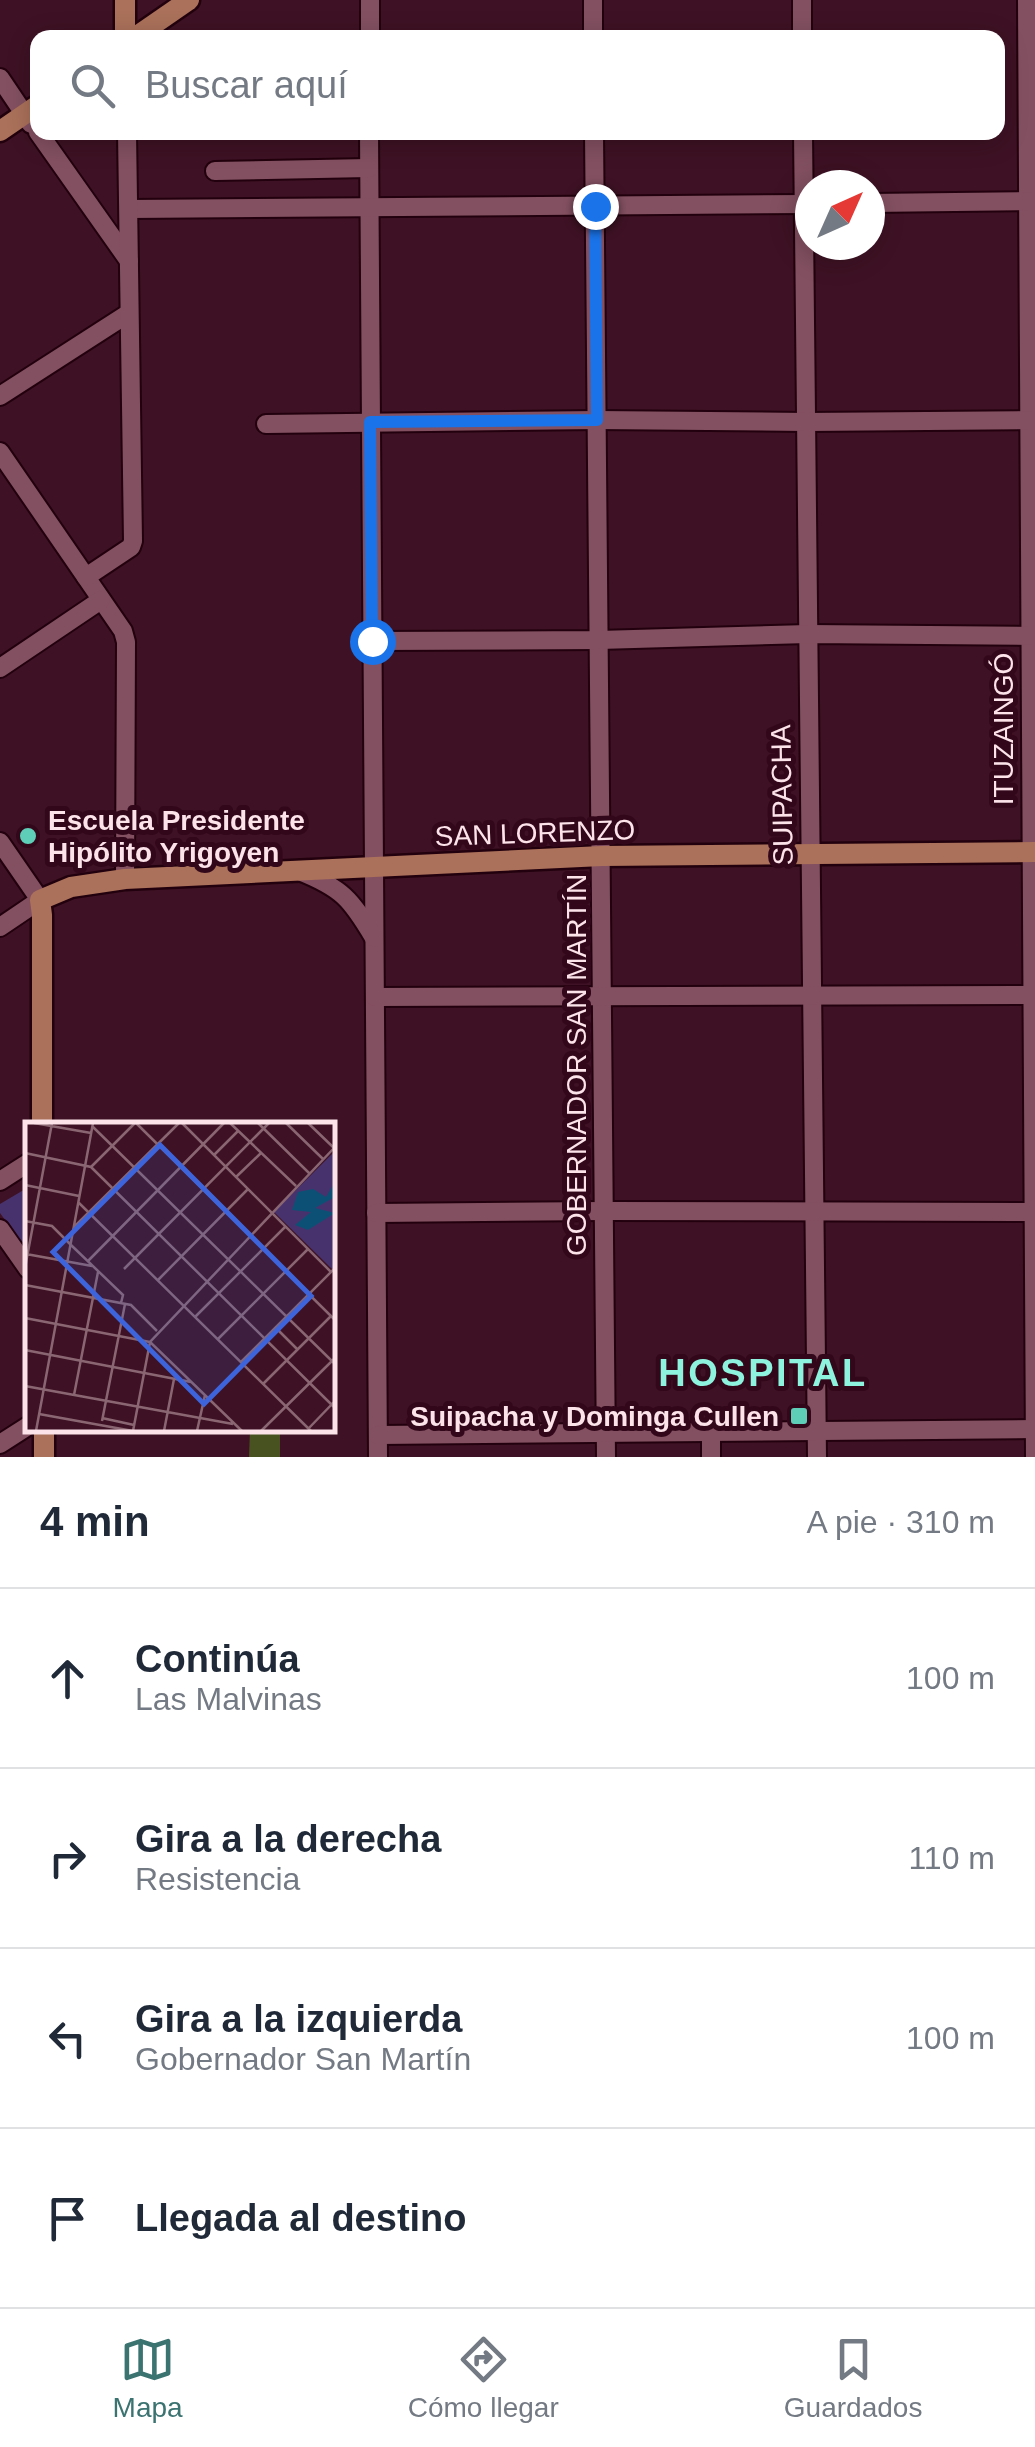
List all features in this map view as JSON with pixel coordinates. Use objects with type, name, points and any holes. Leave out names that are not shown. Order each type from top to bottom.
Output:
[{"type":"main road","points":[[125,30],[126,0]]},
{"type":"main road","points":[[145,30],[188,0]]},
{"type":"main road","points":[[0,131],[30,110]]},
{"type":"main road","name":"SAN LORENZO","points":[[40,900],[71,887],[125,880],[602,856],[1033,852]]},
{"type":"main road","points":[[40,900],[42,1122]]},
{"type":"street","points":[[370,0],[370,30]]},
{"type":"street","points":[[592,0],[593,30]]},
{"type":"street","points":[[802,0],[802,30]]},
{"type":"street","name":"ITUZAINGÓ","points":[[1027,0],[1032,201],[1034,1457]]},
{"type":"street","points":[[0,78],[30,108]]},
{"type":"street","points":[[44,140],[129,262]]},
{"type":"street","points":[[86,577],[131,547],[133,541],[127,140]]},
{"type":"street","points":[[369,140],[378,1457]]},
{"type":"street","name":"GOBERNADOR SAN MARTÍN","points":[[594,140],[606,1457]]},
{"type":"street","name":"SUIPACHA","points":[[803,140],[805,170]]},
{"type":"street","points":[[215,171],[369,168]]},
{"type":"street","points":[[885,203],[1032,201]]},
{"type":"street","points":[[129,209],[795,204]]},
{"type":"street","name":"SUIPACHA","points":[[807,260],[817,1457]]},
{"type":"street","points":[[0,396],[129,313]]},
{"type":"street","points":[[266,424],[1032,420]]},
{"type":"street","points":[[0,452],[123,630],[125,880]]},
{"type":"street","points":[[0,668],[102,600]]},
{"type":"street","points":[[372,641],[808,634],[1033,636]]},
{"type":"street","points":[[0,842],[40,900],[0,926]]},
{"type":"street","points":[[299,871],[338,890],[351,902],[375,940]]},
{"type":"street","points":[[375,998],[1034,995]]},
{"type":"street","points":[[0,1181],[25,1165]]},
{"type":"street","points":[[376,1214],[1034,1212]]},
{"type":"street","points":[[0,1228],[25,1265]]},
{"type":"street","points":[[0,1444],[25,1428]]},
{"type":"street","points":[[378,1436],[1035,1429]]},
{"type":"street","points":[[711,1432],[711,1457]]},
{"type":"shaded area","points":[[25,1189],[25,1247],[0,1213],[0,1204]]},
{"type":"building","points":[[250,1432],[280,1432],[280,1457],[249,1457]]},
{"type":"place","name":"Escuela Presidente Hipólito Yrigoyen","points":[[28,836]]},
{"type":"place","name":"Suipacha y Dominga Cullen","points":[[799,1416]]},
{"type":"district","name":"HOSPITAL","points":[[763,1373]]},
{"type":"route","points":[[372,641],[370,422],[597,420],[595,206]]}]
